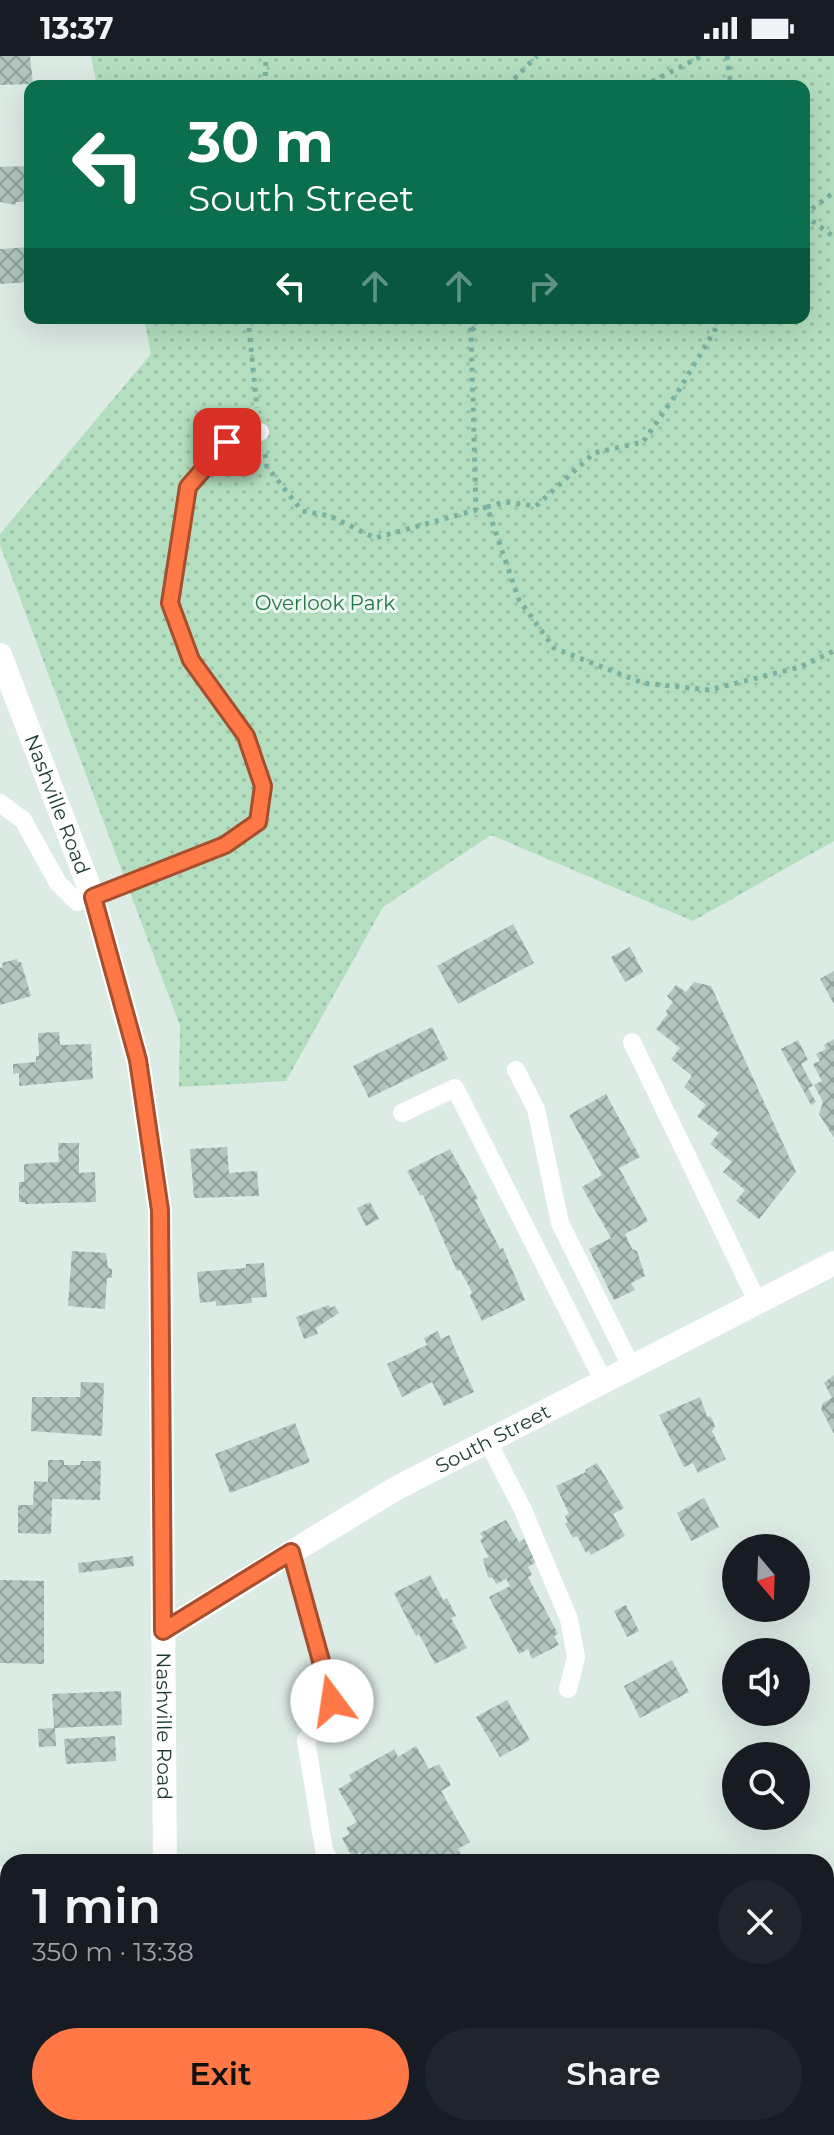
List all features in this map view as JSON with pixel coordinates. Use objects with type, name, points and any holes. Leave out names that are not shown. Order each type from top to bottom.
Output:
[{"type":"street","name":"Nashville Road","points":[[0,655],[93,897],[138,1060],[160,1210],[165,1854]]},
{"type":"street","name":"South Street","points":[[163,1631],[395,1489],[834,1263]]},
{"type":"lane","points":[[0,803],[23,820],[58,883],[77,902],[225,845],[258,822],[263,786],[246,736],[191,660],[170,603],[188,487],[227,442],[260,432]]},
{"type":"lane","points":[[632,1042],[758,1303]]},
{"type":"lane","points":[[516,1070],[536,1109],[560,1223],[632,1368]]},
{"type":"lane","points":[[402,1113],[455,1088],[604,1382]]},
{"type":"lane","points":[[488,1442],[523,1510],[569,1619],[576,1657],[568,1689]]},
{"type":"lane","points":[[291,1552],[332,1701],[306,1740],[326,1854]]},
{"type":"path","points":[[265,80],[266,56]]},
{"type":"path","points":[[513,80],[537,56]]},
{"type":"path","points":[[655,80],[702,56]]},
{"type":"path","points":[[727,56],[730,80]]},
{"type":"path","points":[[810,210],[834,192]]},
{"type":"path","points":[[810,219],[834,237]]},
{"type":"path","points":[[249,324],[260,432],[267,467],[302,511],[330,516],[375,538],[505,502],[536,506],[594,453],[643,442],[718,324]]},
{"type":"path","points":[[470,324],[476,510]]},
{"type":"path","points":[[471,330],[477,324]]},
{"type":"path","points":[[487,507],[519,600],[554,648],[643,683],[709,690],[800,667],[834,651]]},
{"type":"green space","name":"Overlook Park","points":[[91,56],[834,56],[834,841],[693,921],[491,835],[383,907],[286,1081],[179,1087],[180,1026],[0,545],[0,534],[151,354],[145,324],[810,324],[810,80],[96,80]]},
{"type":"building","points":[[0,56],[30,56],[33,80],[24,80],[24,84],[0,85]]},
{"type":"building","points":[[24,166],[24,201],[16,202],[16,205],[0,202],[0,167]]},
{"type":"building","points":[[24,247],[24,282],[0,284],[0,249]]},
{"type":"building","points":[[513,924],[534,963],[458,1004],[437,966]]},
{"type":"building","points":[[630,947],[643,972],[625,982],[611,957]]},
{"type":"building","points":[[17,959],[21,962],[31,996],[0,1005],[0,968],[3,967],[2,963]]},
{"type":"building","points":[[834,971],[834,1004],[820,979]]},
{"type":"building","points":[[694,982],[711,986],[796,1172],[759,1219],[736,1201],[745,1190],[723,1172],[732,1162],[710,1144],[719,1133],[697,1116],[706,1105],[684,1087],[692,1076],[671,1059],[680,1048],[656,1029],[673,1002],[667,996],[676,985],[686,992]]},
{"type":"building","points":[[432,1027],[448,1059],[369,1098],[353,1066]]},
{"type":"building","points":[[59,1032],[60,1045],[91,1044],[93,1079],[19,1086],[19,1073],[13,1074],[13,1064],[36,1062],[36,1056],[39,1056],[38,1033]]},
{"type":"building","points":[[834,1039],[834,1138],[819,1114],[823,1102],[814,1085],[822,1081],[813,1064],[820,1061],[816,1054],[826,1049],[824,1045]]},
{"type":"building","points":[[798,1040],[808,1060],[801,1064],[813,1086],[808,1088],[816,1102],[811,1105],[781,1049]]},
{"type":"building","points":[[606,1094],[640,1157],[619,1168],[648,1221],[625,1234],[632,1249],[637,1251],[645,1276],[631,1283],[635,1290],[614,1300],[589,1249],[611,1238],[582,1187],[602,1175],[569,1115]]},
{"type":"building","points":[[58,1143],[79,1143],[79,1173],[95,1172],[96,1202],[19,1202],[19,1182],[24,1182],[24,1164],[59,1162]]},
{"type":"building","points":[[227,1147],[229,1173],[257,1171],[259,1196],[194,1198],[190,1149]]},
{"type":"building","points":[[450,1149],[478,1199],[475,1200],[500,1249],[503,1248],[525,1300],[482,1321],[470,1296],[472,1292],[460,1270],[457,1271],[423,1195],[420,1195],[407,1171]]},
{"type":"building","points":[[370,1202],[379,1219],[366,1226],[357,1208]]},
{"type":"building","points":[[72,1251],[106,1253],[112,1278],[107,1278],[105,1309],[68,1306]]},
{"type":"building","points":[[264,1263],[267,1297],[251,1298],[252,1303],[216,1306],[216,1301],[200,1303],[197,1272],[246,1268],[246,1264]]},
{"type":"building","points":[[329,1305],[330,1308],[335,1306],[339,1313],[316,1328],[318,1334],[304,1339],[296,1317]]},
{"type":"building","points":[[438,1331],[441,1339],[449,1335],[474,1392],[444,1406],[432,1382],[402,1397],[387,1364],[427,1345],[424,1338]]},
{"type":"building","points":[[834,1375],[834,1434],[821,1409],[823,1403],[832,1398],[824,1383]]},
{"type":"building","points":[[81,1382],[104,1383],[102,1436],[31,1431],[32,1397],[80,1397]]},
{"type":"building","points":[[700,1397],[707,1416],[711,1417],[715,1426],[712,1431],[726,1459],[698,1473],[693,1463],[684,1467],[659,1415]]},
{"type":"building","points":[[295,1423],[310,1462],[230,1493],[215,1454]]},
{"type":"building","points":[[48,1460],[64,1460],[64,1465],[101,1461],[100,1500],[52,1499],[51,1534],[18,1533],[18,1505],[33,1505],[34,1481],[48,1482]]},
{"type":"building","points":[[597,1463],[624,1508],[613,1514],[625,1536],[591,1555],[589,1551],[586,1553],[577,1536],[573,1538],[565,1524],[568,1522],[565,1516],[569,1514],[556,1486],[586,1472]]},
{"type":"building","points":[[704,1498],[719,1527],[691,1541],[677,1513]]},
{"type":"building","points":[[506,1520],[519,1542],[524,1539],[536,1562],[528,1567],[532,1575],[528,1577],[558,1634],[554,1636],[559,1645],[532,1659],[528,1649],[519,1654],[489,1597],[510,1586],[506,1579],[496,1584],[493,1578],[488,1577],[483,1559],[489,1557],[480,1540],[483,1538],[480,1533]]},
{"type":"building","points":[[133,1556],[134,1566],[79,1573],[78,1563]]},
{"type":"building","points":[[430,1575],[443,1600],[447,1598],[456,1616],[451,1618],[467,1648],[435,1664],[419,1634],[416,1636],[394,1593]]},
{"type":"building","points":[[0,1580],[44,1581],[44,1664],[0,1663]]},
{"type":"building","points":[[626,1605],[639,1631],[627,1637],[614,1611]]},
{"type":"building","points":[[672,1660],[689,1692],[640,1718],[624,1686]]},
{"type":"building","points":[[121,1691],[122,1725],[54,1728],[52,1694]]},
{"type":"building","points":[[507,1700],[530,1740],[500,1757],[476,1717]]},
{"type":"building","points":[[55,1728],[56,1746],[39,1747],[38,1729]]},
{"type":"building","points":[[115,1736],[116,1761],[66,1764],[64,1739]]},
{"type":"building","points":[[416,1746],[429,1769],[439,1764],[451,1785],[441,1791],[470,1842],[458,1849],[461,1854],[350,1854],[342,1838],[350,1834],[346,1828],[357,1822],[338,1789],[352,1781],[349,1775],[394,1749],[398,1757]]},
{"type":"route","points":[[227,442],[188,487],[170,603],[191,660],[246,736],[263,786],[258,822],[225,845],[93,897],[138,1060],[160,1210],[163,1631],[291,1552],[332,1701]]}]
